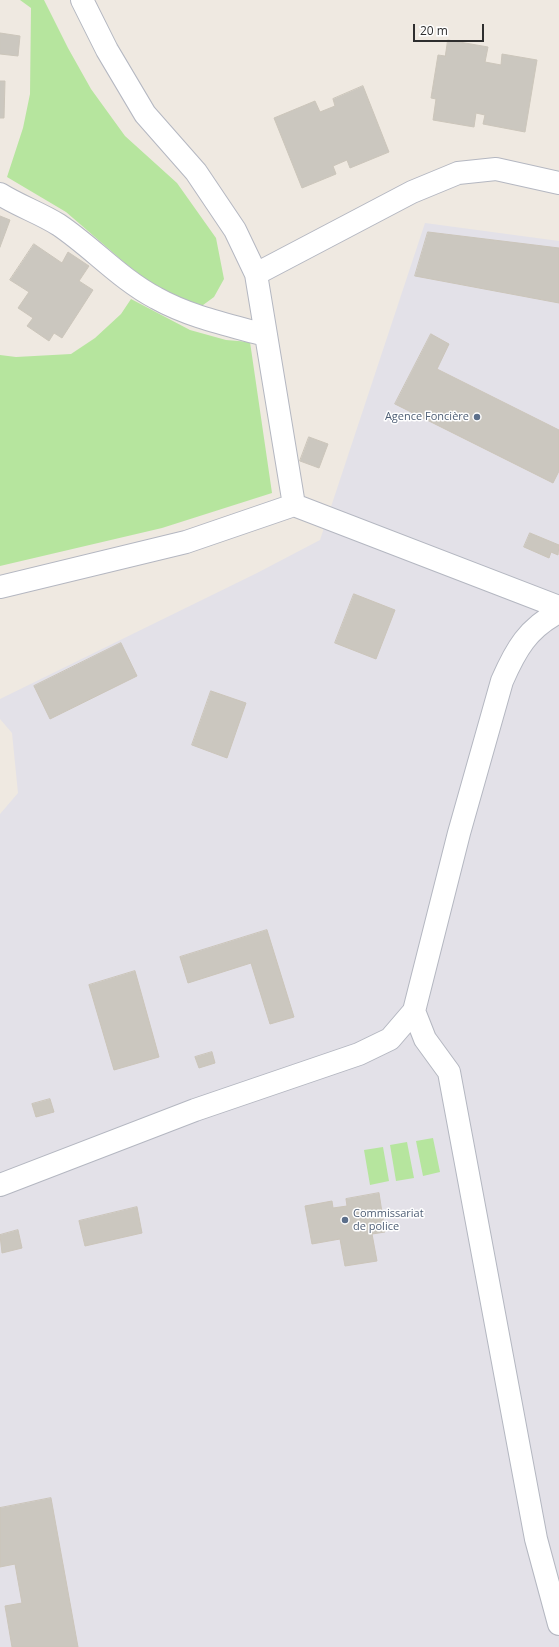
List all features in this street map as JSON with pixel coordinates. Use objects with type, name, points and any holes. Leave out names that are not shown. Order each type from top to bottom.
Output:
[{"type":"street","points":[[82,0],[107,50],[145,114],[196,172],[235,230],[256,274],[294,505]]},
{"type":"street","points":[[256,274],[412,192],[458,173],[496,169],[559,183]]},
{"type":"street","points":[[0,194],[59,225],[113,269],[156,298],[194,315],[266,335]]},
{"type":"street","points":[[0,587],[186,542],[294,505],[559,607]]},
{"type":"street","points":[[0,1185],[196,1110],[359,1054],[390,1038],[414,1011],[459,833],[502,681],[513,657],[525,637],[545,620],[559,612]]},
{"type":"street","points":[[414,1011],[425,1039],[449,1072],[536,1539],[559,1624]]},
{"type":"shaded area","points":[[425,223],[559,241],[559,1647],[0,1647],[0,814],[18,793],[12,733],[0,719],[0,699],[257,573],[320,540]]},
{"type":"green space","points":[[20,0],[44,0],[91,89],[125,136],[177,183],[216,238],[224,279],[214,297],[199,308],[161,291],[125,263],[66,212],[7,177],[23,128],[30,94],[31,8]]},
{"type":"green space","points":[[131,299],[190,330],[226,340],[250,342],[272,493],[162,528],[0,566],[0,355],[16,357],[71,354],[95,338],[121,314]]},
{"type":"green space","points":[[433,1138],[440,1172],[423,1176],[416,1141]]},
{"type":"green space","points":[[407,1142],[414,1178],[396,1181],[390,1145]]},
{"type":"green space","points":[[383,1147],[389,1181],[370,1185],[364,1150]]},
{"type":"building","points":[[0,33],[20,36],[18,56],[0,54]]},
{"type":"building","points":[[448,40],[488,47],[485,62],[501,65],[502,54],[537,60],[525,132],[483,124],[485,115],[476,113],[474,127],[433,120],[436,99],[431,98],[438,55],[445,56]]},
{"type":"building","points":[[0,81],[5,81],[4,118],[0,118]]},
{"type":"building","points":[[363,86],[389,152],[350,168],[347,160],[333,166],[336,174],[302,188],[274,118],[315,101],[320,112],[335,106],[333,99]]},
{"type":"building","points":[[0,216],[10,220],[0,247]]},
{"type":"building","points":[[428,232],[559,248],[559,303],[415,276]]},
{"type":"building","points":[[34,244],[62,263],[68,252],[89,266],[79,281],[93,290],[62,338],[54,333],[49,341],[27,326],[33,318],[18,308],[29,292],[10,280]]},
{"type":"building","name":"Agence Foncière","points":[[431,334],[449,344],[437,369],[559,430],[559,471],[553,483],[395,404]]},
{"type":"building","points":[[309,437],[328,444],[319,468],[300,461]]},
{"type":"building","points":[[530,533],[559,545],[558,555],[551,552],[549,558],[524,547]]},
{"type":"building","points":[[354,594],[395,610],[376,659],[335,643]]},
{"type":"building","points":[[121,643],[137,676],[50,719],[34,686]]},
{"type":"building","points":[[211,691],[246,703],[227,758],[192,745]]},
{"type":"building","points":[[267,930],[294,1017],[270,1024],[251,963],[188,983],[180,957]]},
{"type":"building","points":[[135,971],[159,1057],[114,1070],[89,985]]},
{"type":"building","points":[[212,1052],[215,1063],[199,1068],[195,1057]]},
{"type":"building","points":[[50,1099],[54,1112],[36,1117],[32,1104]]},
{"type":"building","name":"Commissariat de police","points":[[379,1193],[385,1232],[372,1234],[377,1261],[345,1266],[340,1239],[312,1244],[305,1206],[332,1201],[333,1208],[347,1206],[346,1199]]},
{"type":"building","points":[[137,1207],[142,1233],[85,1246],[79,1221]]},
{"type":"building","points":[[18,1230],[22,1248],[2,1253],[0,1235]]},
{"type":"building","points":[[51,1498],[78,1647],[12,1647],[5,1606],[22,1603],[15,1564],[0,1567],[0,1508]]},
{"type":"place","name":"Agence Foncière","points":[[477,417]]},
{"type":"place","name":"Commissariat de police","points":[[345,1220]]}]
